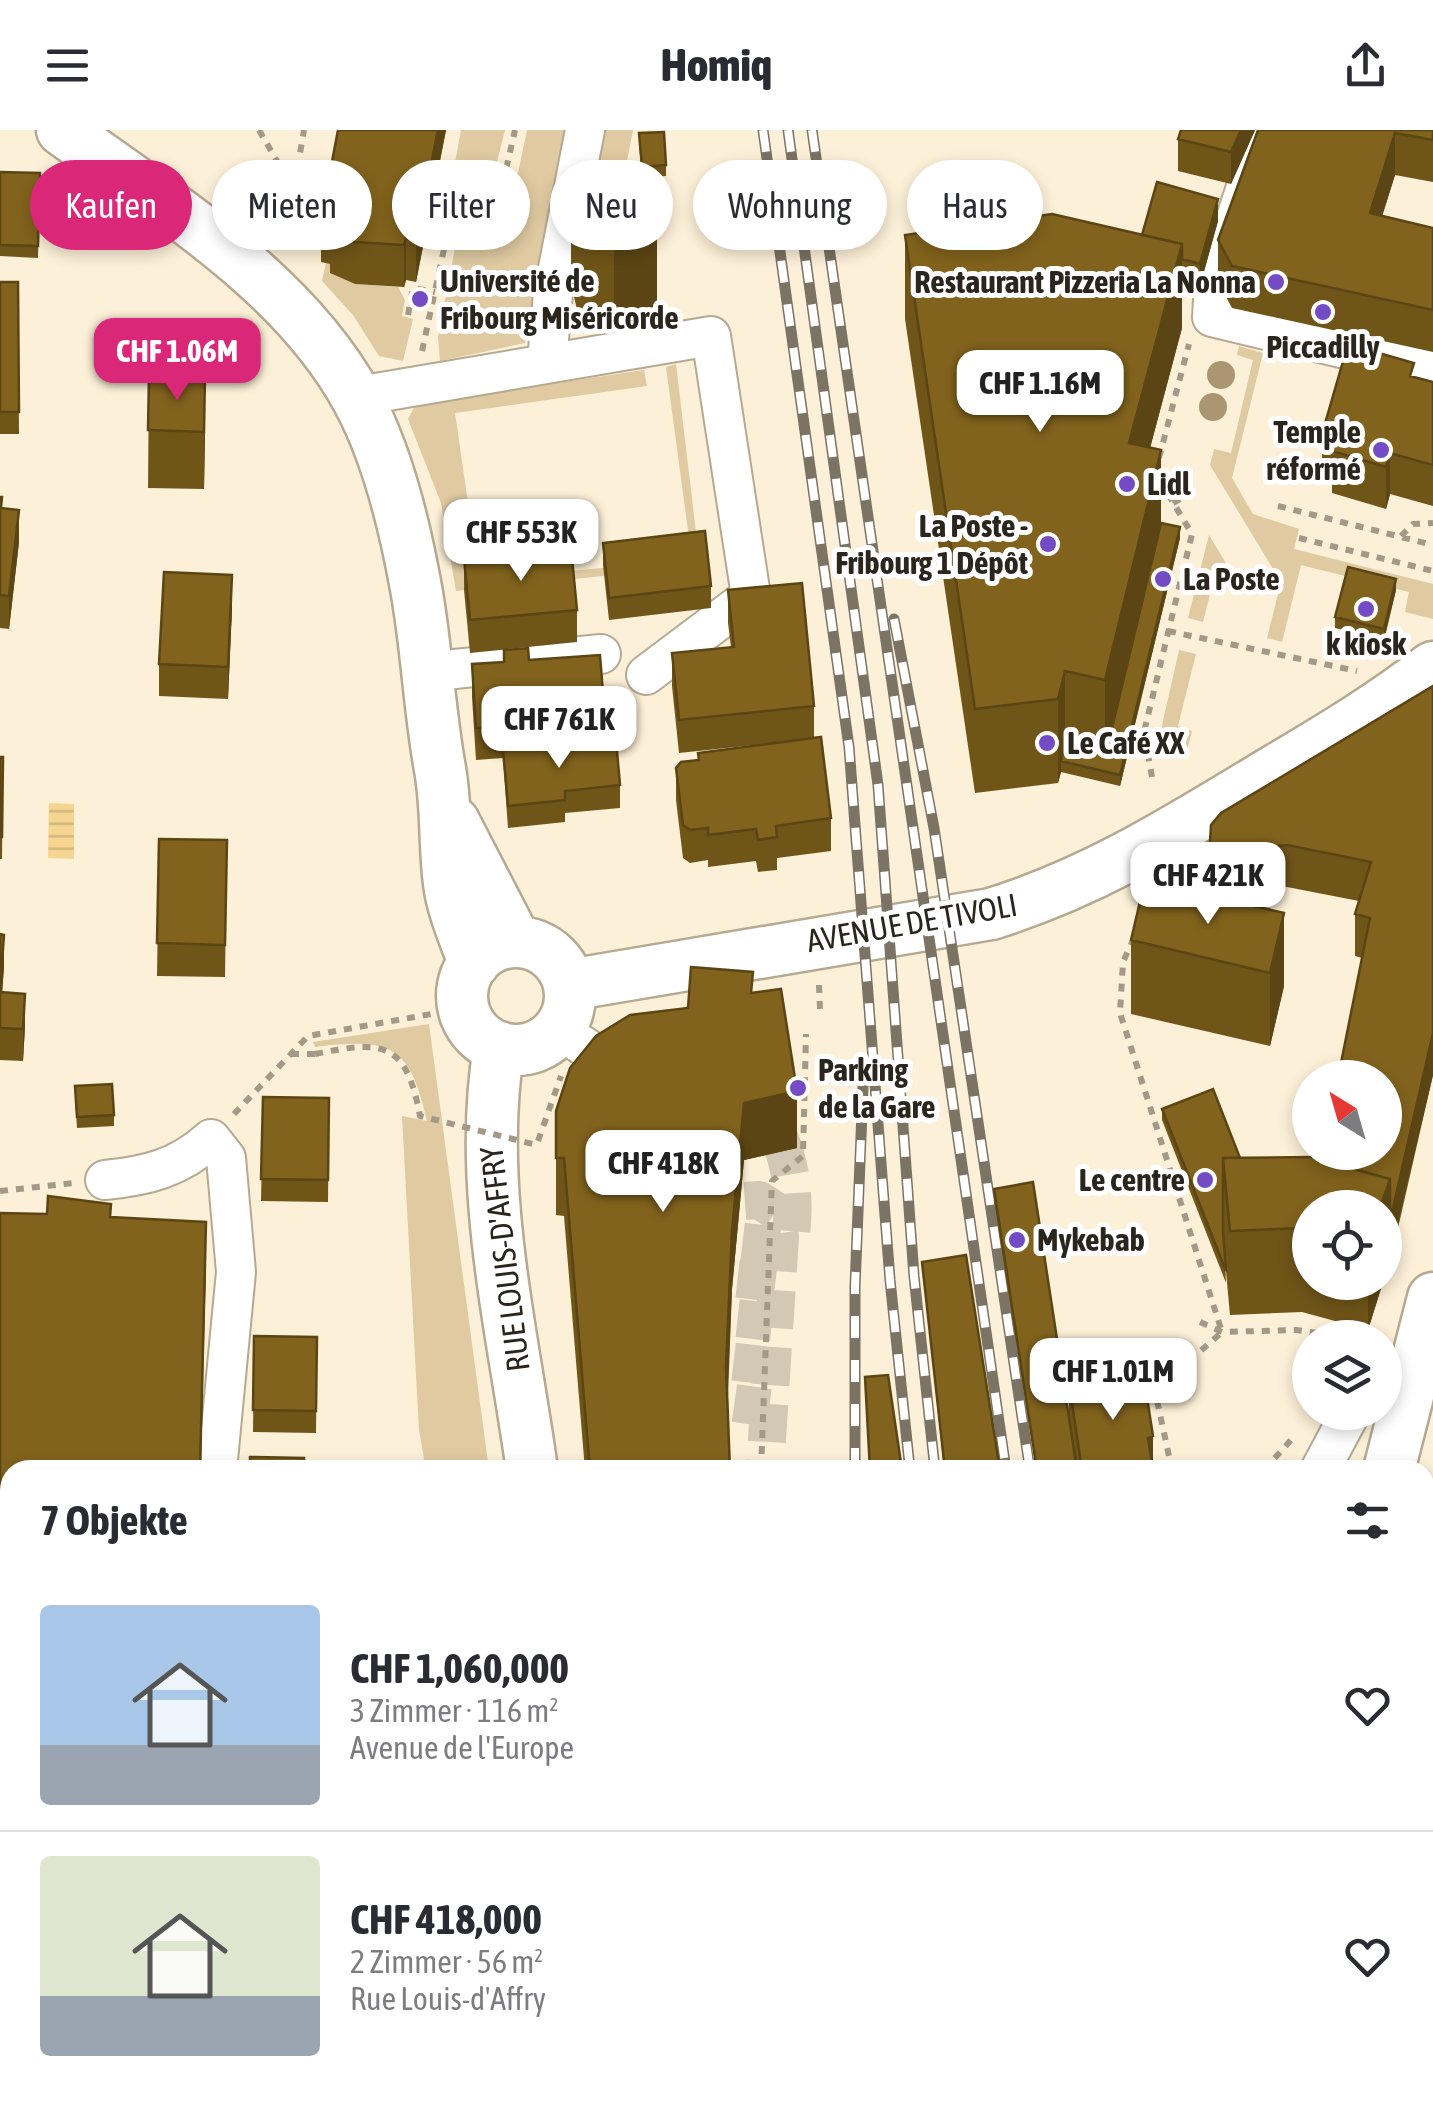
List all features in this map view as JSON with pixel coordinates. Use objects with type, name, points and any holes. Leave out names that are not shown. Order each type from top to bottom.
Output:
[{"type":"main road","points":[[62,130],[190,222],[258,278],[319,341],[359,401],[388,476],[416,588],[447,808],[495,952]]},
{"type":"main road","name":"AVENUE DE TIVOLI","points":[[563,1030],[1058,894],[1132,855],[1433,667]]},
{"type":"main road","points":[[495,952],[550,954],[563,1030],[527,1049],[499,1048],[477,1034],[464,1012],[462,986],[495,952]]},
{"type":"main road","name":"RUE LOUIS-D'AFFRY","points":[[499,1048],[492,1094],[490,1162],[531,1460]]},
{"type":"main road","points":[[1402,1376],[1433,1298]]},
{"type":"main road","points":[[1390,1460],[1393,1430]]},
{"type":"street","points":[[547,361],[553,294],[585,130]]},
{"type":"street","points":[[1265,130],[1202,323],[1433,370]]},
{"type":"street","points":[[359,401],[415,386],[547,361],[712,336],[751,596],[646,675]]},
{"type":"street","points":[[426,672],[601,654]]},
{"type":"street","points":[[563,1030],[594,1054],[621,1060],[671,1058]]},
{"type":"street","points":[[105,1180],[145,1176],[188,1160],[211,1139],[226,1158],[236,1272],[218,1460]]},
{"type":"street","points":[[1325,1460],[1341,1430]]},
{"type":"path","points":[[259,130],[277,160]]},
{"type":"path","points":[[298,160],[304,130]]},
{"type":"path","points":[[415,386],[446,240],[505,174],[515,130]]},
{"type":"path","points":[[408,315],[414,288],[435,292]]},
{"type":"path","points":[[1152,777],[1144,732],[1192,534],[1155,472],[1202,323]]},
{"type":"path","points":[[1173,503],[1202,488]]},
{"type":"path","points":[[1278,506],[1433,545]]},
{"type":"path","points":[[1400,537],[1412,524],[1433,523]]},
{"type":"path","points":[[1300,538],[1433,571]]},
{"type":"path","points":[[1170,556],[1185,559]]},
{"type":"path","points":[[1168,630],[1394,689]]},
{"type":"path","points":[[1138,932],[1122,962],[1120,1013],[1222,1332],[1216,1342],[1154,1391],[1170,1460]]},
{"type":"path","points":[[211,1139],[308,1036],[437,1013]]},
{"type":"path","points":[[289,1054],[315,1054],[362,1044],[386,1048],[402,1061],[414,1082],[420,1116],[536,1145],[563,1030]]},
{"type":"path","points":[[761,1460],[772,1181],[803,1156],[806,1034]]},
{"type":"path","points":[[0,1191],[105,1180]]},
{"type":"path","points":[[1200,1322],[1222,1332],[1292,1330]]},
{"type":"shaded area","points":[[461,130],[505,130],[498,160],[456,160]]},
{"type":"shaded area","points":[[527,130],[566,130],[560,160],[550,160],[550,213],[525,343],[440,361],[438,337],[455,250],[530,250],[530,160],[521,160]]},
{"type":"shaded area","points":[[590,130],[633,130],[627,160],[591,160]]},
{"type":"shaded area","points":[[326,263],[331,264],[330,273],[355,284],[398,287],[405,300],[402,316],[413,319],[403,361],[379,356],[353,315],[322,281]]},
{"type":"shaded area","points":[[1239,346],[1263,353],[1232,478],[1253,514],[1299,529],[1294,549],[1433,584],[1433,619],[1405,612],[1409,592],[1301,565],[1282,642],[1267,638],[1281,582],[1210,465],[1214,449],[1231,453],[1253,360],[1237,355]]},
{"type":"shaded area","points":[[676,364],[700,566],[456,591],[441,503],[408,419],[416,404],[644,370],[647,386],[455,413],[479,579],[692,560],[666,367]]},
{"type":"shaded area","points":[[1209,535],[1233,575],[1228,590],[1212,586],[1203,622],[1188,618]]},
{"type":"shaded area","points":[[1179,650],[1196,654],[1178,726],[1192,731],[1187,751],[1158,743]]},
{"type":"shaded area","points":[[49,803],[74,804],[74,859],[48,858]]},
{"type":"shaded area","points":[[429,1024],[488,1460],[424,1460],[419,1430],[402,1116],[427,1121],[413,1076],[404,1061],[379,1046],[315,1047],[313,1042]]},
{"type":"building","points":[[338,130],[438,130],[432,160],[392,160],[392,244],[372,243],[372,160],[332,160]]},
{"type":"building","points":[[1181,130],[1241,130],[1231,152],[1178,139]]},
{"type":"building","points":[[1258,130],[1433,130],[1433,140],[1395,133],[1370,213],[1433,228],[1433,310],[1232,266],[1218,240]]},
{"type":"building","points":[[664,132],[666,160],[641,160],[639,133]]},
{"type":"building","points":[[0,172],[30,173],[30,246],[0,245]]},
{"type":"building","points":[[1157,182],[1218,199],[1200,264],[1182,259],[1182,244],[1142,235]]},
{"type":"building","name":"La Poste - Fribourg 1 Dépôt","points":[[1052,214],[1182,244],[1129,443],[1161,450],[1105,680],[1065,671],[1058,699],[975,709],[907,250],[1043,250],[1043,215]]},
{"type":"building","points":[[0,282],[18,282],[19,412],[0,412]]},
{"type":"building","points":[[1358,347],[1414,363],[1410,376],[1433,382],[1433,465],[1390,453],[1386,467],[1332,451],[1335,438],[1322,434],[1344,358],[1353,361]]},
{"type":"building","points":[[149,374],[205,375],[204,432],[148,430]]},
{"type":"building","points":[[0,497],[1,508],[19,510],[9,596],[0,595]]},
{"type":"building","points":[[1161,523],[1180,527],[1120,775],[1061,761],[1065,743],[1106,753]]},
{"type":"building","points":[[705,531],[711,586],[609,598],[603,543]]},
{"type":"building","points":[[571,547],[577,610],[470,620],[464,558]]},
{"type":"building","points":[[1348,567],[1396,579],[1384,629],[1335,617]]},
{"type":"building","points":[[164,572],[232,575],[228,667],[159,664]]},
{"type":"building","points":[[802,583],[814,706],[679,720],[672,653],[734,647],[728,590]]},
{"type":"building","points":[[528,648],[529,660],[600,655],[605,718],[476,728],[472,664],[504,662],[504,650]]},
{"type":"building","points":[[1433,686],[1433,1033],[1402,1169],[1402,1060],[1342,1060],[1370,918],[1355,914],[1371,862],[1287,845],[1262,848],[1240,858],[1219,853],[1210,842],[1211,825],[1221,813]]},
{"type":"building","points":[[821,737],[831,818],[776,826],[777,837],[758,840],[756,829],[708,835],[708,828],[690,830],[683,825],[676,768],[681,762],[699,760],[698,753]]},
{"type":"building","points":[[616,740],[620,785],[565,791],[565,800],[508,806],[503,750]]},
{"type":"building","points":[[3,757],[2,837],[0,837]]},
{"type":"building","points":[[159,839],[227,840],[225,945],[157,943]]},
{"type":"building","points":[[1145,880],[1284,913],[1270,973],[1131,940]]},
{"type":"building","points":[[0,934],[4,935],[0,990]]},
{"type":"building","points":[[691,967],[753,972],[751,993],[781,989],[797,1091],[744,1103],[732,1231],[726,1367],[730,1460],[589,1460],[564,1158],[556,1158],[556,1111],[570,1068],[596,1036],[630,1015],[688,1008]]},
{"type":"building","points":[[0,992],[25,994],[23,1029],[0,1028]]},
{"type":"building","points":[[112,1084],[114,1115],[77,1117],[75,1086]]},
{"type":"building","points":[[1213,1089],[1240,1158],[1223,1158],[1226,1271],[1162,1109]]},
{"type":"building","points":[[263,1097],[329,1098],[328,1180],[261,1179]]},
{"type":"building","points":[[1292,1157],[1292,1170],[1358,1170],[1390,1179],[1386,1190],[1292,1190],[1292,1228],[1230,1231],[1223,1158]]},
{"type":"building","points":[[1357,1170],[1402,1170],[1397,1190],[1390,1190],[1390,1179]]},
{"type":"building","points":[[1033,1182],[1075,1460],[1035,1460],[994,1189]]},
{"type":"building","points":[[48,1196],[111,1204],[110,1217],[206,1222],[200,1460],[0,1460],[0,1213],[47,1214]]},
{"type":"building","points":[[966,1255],[998,1460],[944,1460],[922,1262]]},
{"type":"building","points":[[254,1336],[317,1337],[316,1411],[253,1410]]},
{"type":"building","points":[[1143,1372],[1153,1436],[1148,1438],[1151,1460],[1080,1460],[1069,1384]]},
{"type":"building","points":[[888,1375],[901,1460],[869,1460],[865,1377]]},
{"type":"building","points":[[250,1457],[304,1458],[304,1460]]},
{"type":"tunnel","points":[[686,1235],[779,1246],[791,1236],[789,1169],[765,1107]]},
{"type":"tunnel","points":[[688,1205],[759,1200],[776,1211],[780,1237],[766,1460]]},
{"type":"tunnel","points":[[681,1272],[776,1283]]},
{"type":"tunnel","points":[[681,1312],[772,1322]]},
{"type":"tunnel","points":[[677,1355],[771,1366]]},
{"type":"tunnel","points":[[678,1395],[769,1408]]},
{"type":"railway","points":[[763,130],[849,747],[890,1280],[909,1460]]},
{"type":"railway","points":[[788,130],[878,785],[914,1276],[934,1460]]},
{"type":"railway","points":[[812,130],[1005,1460]]},
{"type":"railway","points":[[894,619],[934,828],[1029,1460]]},
{"type":"railway","points":[[855,1460],[855,1287],[864,1061]]},
{"type":"place","name":"Restaurant Pizzeria La Nonna","points":[[1276,282]]},
{"type":"place","name":"Université de Fribourg Miséricorde","points":[[420,299]]},
{"type":"place","name":"Piccadilly","points":[[1323,312]]},
{"type":"place","name":"Temple réformé","points":[[1381,450]]},
{"type":"place","name":"Lidl","points":[[1127,484]]},
{"type":"place","name":"La Poste - Fribourg 1 Dépôt","points":[[1048,544]]},
{"type":"place","name":"La Poste","points":[[1163,579]]},
{"type":"place","name":"k kiosk","points":[[1366,609]]},
{"type":"place","name":"Le Café XX","points":[[1047,743]]},
{"type":"place","name":"Parking de la Gare","points":[[798,1088]]},
{"type":"place","name":"Le centre","points":[[1205,1180]]},
{"type":"place","name":"Mykebab","points":[[1017,1240]]}]
